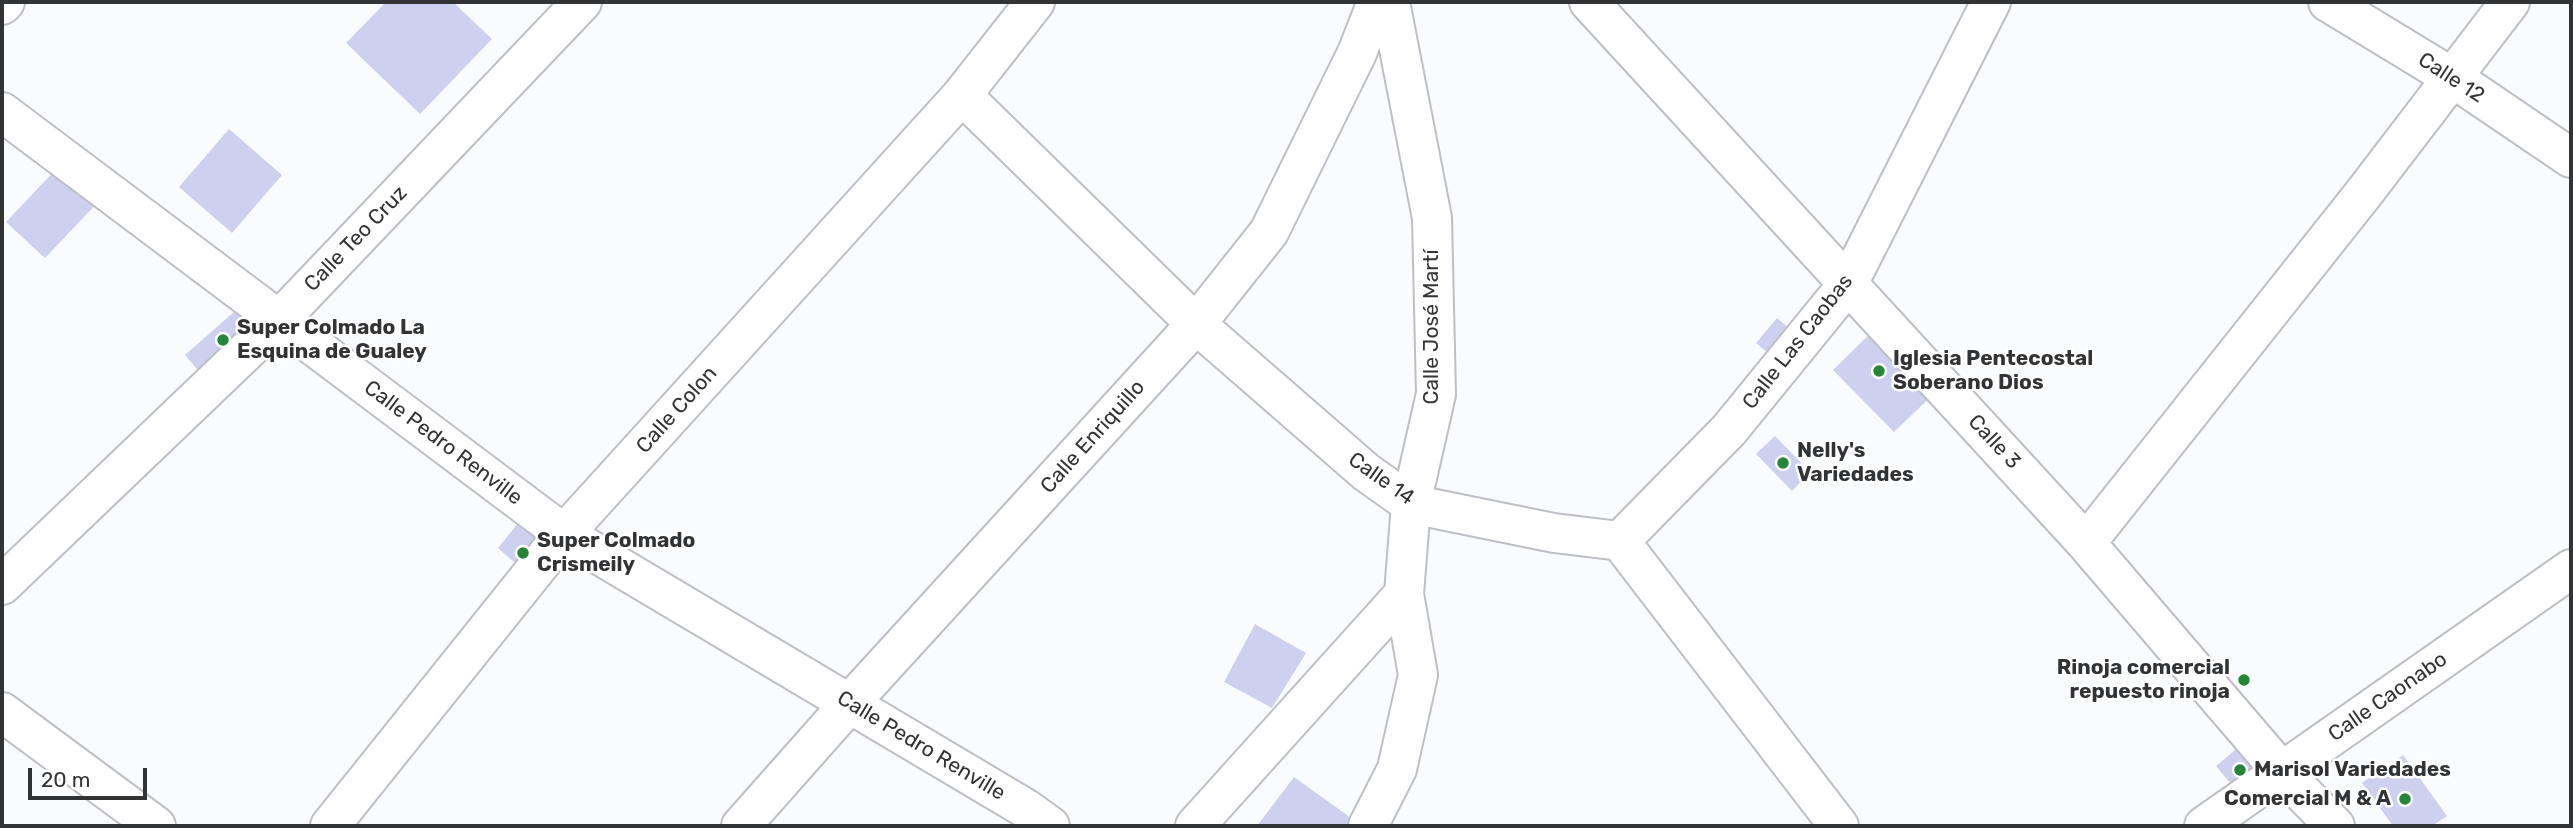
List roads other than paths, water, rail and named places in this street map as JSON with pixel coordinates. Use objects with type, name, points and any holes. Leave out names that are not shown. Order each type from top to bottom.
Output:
[{"type":"street","name":"Calle Teo Cruz","points":[[2,585],[280,319],[582,2]]},
{"type":"street","name":"Calle Colon","points":[[330,826],[565,534],[962,95],[1035,2]]},
{"type":"street","name":"Calle Enriquillo","points":[[741,826],[1196,324],[1269,232],[1357,53],[1377,2]]},
{"type":"street","name":"Calle José Martí","points":[[1368,826],[1397,769],[1418,675],[1404,594],[1411,504],[1436,394],[1432,218],[1390,2]]},
{"type":"street","name":"Calle 3","points":[[1589,2],[2086,543],[2282,772],[2335,826]]},
{"type":"street","name":"Calle Las Caobas","points":[[1620,541],[1729,430],[1848,284],[1992,2]]},
{"type":"street","name":"Calle 12","points":[[2328,2],[2454,78],[2571,158]]},
{"type":"street","points":[[2086,543],[2454,78],[2510,2]]},
{"type":"street","name":"Calle 14","points":[[962,95],[1196,324],[1366,472],[1411,504],[1554,533],[1620,541]]},
{"type":"street","name":"Calle Pedro Renville","points":[[2,112],[565,534],[1026,808],[1050,826]]},
{"type":"street","points":[[1620,541],[1839,826]]},
{"type":"street","name":"Calle Caonabo","points":[[2204,826],[2571,569]]},
{"type":"street","points":[[1195,826],[1404,594]]},
{"type":"street","points":[[2,712],[156,826]]},
{"type":"place","name":"Super Colmado La Esquina de Gualey","points":[[223,340]]},
{"type":"place","name":"Iglesia Pentecostal Soberano Dios","points":[[1879,371]]},
{"type":"place","name":"Nelly's Variedades","points":[[1783,463]]},
{"type":"place","name":"Super Colmado Crismeily","points":[[523,553]]},
{"type":"place","name":"Rinoja comercial repuesto rinoja","points":[[2244,680]]},
{"type":"place","name":"Marisol Variedades","points":[[2240,770]]},
{"type":"place","name":"Comercial M & A","points":[[2405,799]]}]
